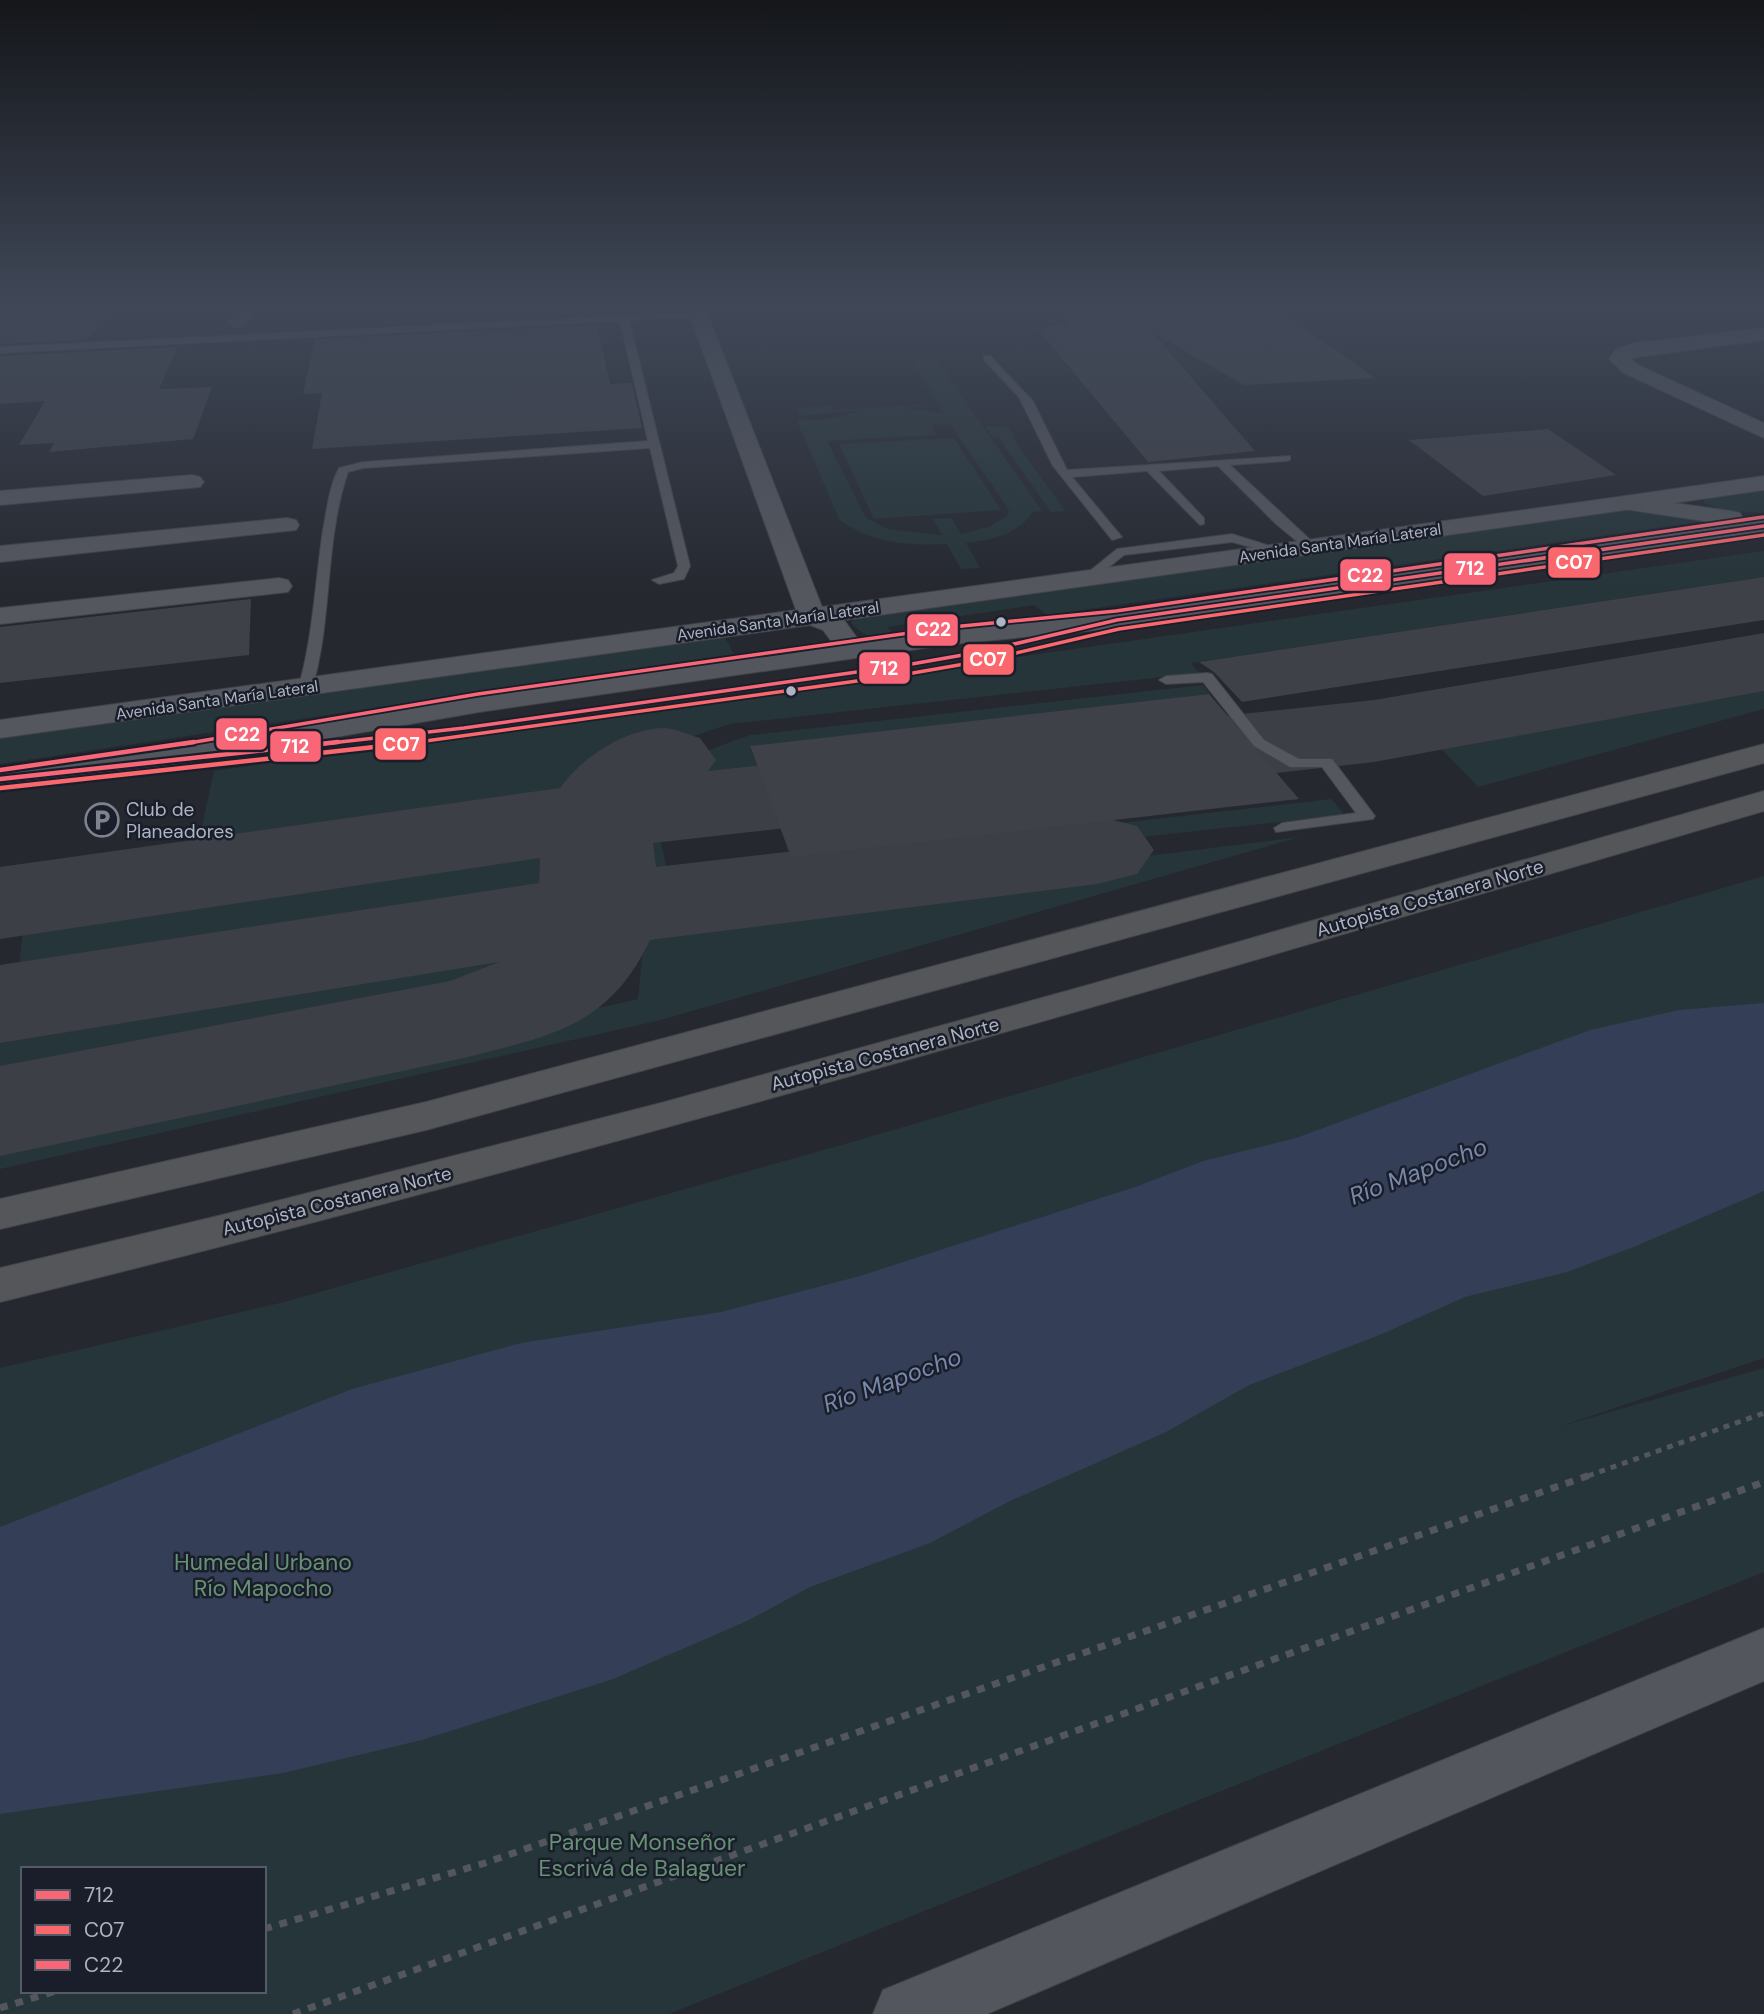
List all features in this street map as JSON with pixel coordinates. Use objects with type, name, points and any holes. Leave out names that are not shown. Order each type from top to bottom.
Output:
[{"type":"highway","points":[[0,1214],[426,1116],[1764,753]]},
{"type":"highway","name":"Autopista Costanera Norte","points":[[0,1285],[315,1208],[789,1081],[1089,998],[1764,801]]},
{"type":"main road","points":[[1625,503],[1695,503],[1764,524]]},
{"type":"main road","points":[[0,779],[129,762],[464,728],[846,662],[980,652],[1116,620],[1764,524]]},
{"type":"main road","points":[[907,2014],[1764,1654]]},
{"type":"street","points":[[732,404],[812,616],[804,627],[817,645],[846,662]]},
{"type":"street","points":[[1706,404],[1764,431]]},
{"type":"street","points":[[0,498],[192,482]]},
{"type":"street","points":[[1695,503],[1764,483]]},
{"type":"street","name":"Avenida Santa María Lateral","points":[[0,729],[1625,503]]},
{"type":"street","points":[[0,554],[287,525]]},
{"type":"street","points":[[0,616],[279,586]]},
{"type":"lane","points":[[644,404],[684,566],[679,576],[659,580]]},
{"type":"lane","points":[[1028,404],[1049,454],[1116,537]]},
{"type":"lane","points":[[305,688],[314,659],[321,584],[336,490],[343,470],[363,465],[653,444]]},
{"type":"lane","points":[[1063,474],[1286,458]]},
{"type":"lane","points":[[1221,463],[1280,521],[1312,548]]},
{"type":"lane","points":[[1150,468],[1200,521]]},
{"type":"lane","points":[[1166,680],[1207,677],[1259,743],[1296,764],[1326,762],[1367,816],[1282,828]]},
{"type":"path","points":[[266,1928],[485,1863],[1327,1570],[1764,1413]]},
{"type":"path","points":[[293,2014],[1764,1482]]},
{"type":"path","points":[[0,2008],[49,1993]]},
{"type":"green space","points":[[938,404],[968,404],[1042,511],[1032,512],[1020,526],[1003,535],[966,543],[980,568],[961,569],[947,544],[919,544],[877,538],[839,519],[796,419],[824,420],[863,410],[799,416],[797,408],[830,406],[832,410]],"holes":[[[938,404],[944,413],[903,408]],[[950,424],[1009,510],[1007,516],[988,527],[961,534],[951,518],[933,519],[942,535],[888,529],[866,518],[827,441],[936,435],[932,425]]]},
{"type":"green space","points":[[1007,426],[1065,511],[1051,512],[998,437],[993,438],[986,427]]},
{"type":"green space","points":[[954,438],[1001,510],[874,519],[839,444]]},
{"type":"green space","points":[[1764,491],[1764,513],[1725,511],[1703,503],[1705,499]]},
{"type":"green space","points":[[1631,509],[1713,520],[1047,615],[1034,605],[888,627],[895,637],[888,638],[866,635],[851,623],[855,617]]},
{"type":"green space","points":[[1764,551],[1764,577],[1191,663],[1199,673],[730,724],[667,746],[627,765],[594,793],[582,811],[0,897],[0,868],[198,845],[214,771]]},
{"type":"green space","points":[[725,637],[734,654],[0,764],[0,737]]},
{"type":"green space","points":[[1764,677],[1764,709],[1478,787],[1429,736]]},
{"type":"green space","points":[[1203,685],[1210,694],[750,747],[762,779],[1234,723],[1243,737],[666,799],[652,781],[699,755],[750,735]]},
{"type":"green space","points":[[1269,753],[1286,770],[660,838],[668,874],[1332,799],[1344,815],[629,893],[620,835],[629,826]]},
{"type":"green space","points":[[531,837],[557,845],[572,857],[576,875],[574,902],[17,984],[25,912]]},
{"type":"green space","points":[[1300,837],[657,1021],[0,1169],[0,1142],[24,1140],[638,999],[646,919]]},
{"type":"green space","name":"Humedal Urbano Río Mapocho","points":[[1764,876],[1764,1358],[1561,1426],[1764,1368],[1764,1572],[669,2014],[0,2014],[0,1368],[284,1302],[852,1142]]},
{"type":"green space","points":[[542,935],[512,970],[459,999],[374,1025],[135,1071],[0,1088],[0,1019]]},
{"type":"water","name":"Río Mapocho","points":[[1764,1003],[1764,1191],[1636,1246],[1567,1272],[1465,1297],[1382,1334],[1249,1385],[1166,1432],[1008,1502],[930,1543],[810,1587],[747,1621],[613,1679],[422,1740],[283,1773],[0,1814],[0,1527],[352,1389],[521,1343],[721,1312],[860,1276],[1138,1186],[1203,1161],[1296,1138],[1590,1030],[1679,1010]]},
{"type":"building","points":[[43,404],[206,404],[193,439],[49,452],[54,443],[19,445]]},
{"type":"building","points":[[320,404],[637,404],[642,428],[312,449]]},
{"type":"building","points":[[1100,404],[1214,404],[1255,451],[1148,462]]},
{"type":"building","points":[[1548,429],[1616,475],[1483,496],[1409,440]]},
{"type":"building","points":[[1764,577],[1764,620],[1242,702],[1214,672],[1199,662]]},
{"type":"building","points":[[251,599],[249,655],[0,683],[0,627]]},
{"type":"building","points":[[1209,694],[1299,799],[791,857],[750,746]]},
{"type":"taxiway","points":[[598,816],[1374,731],[1764,662]]},
{"type":"taxiway","points":[[598,816],[618,788],[663,760]]},
{"type":"taxiway","points":[[0,903],[598,816]]},
{"type":"taxiway","points":[[596,910],[598,816]]},
{"type":"taxiway","points":[[596,910],[1097,850]]},
{"type":"taxiway","points":[[0,1004],[596,910]]},
{"type":"taxiway","points":[[0,1111],[464,1018],[521,1000],[563,976],[578,959],[589,938],[596,910]]},
{"type":"transit line","name":"C22","points":[[0,770],[128,753],[478,694],[952,627],[1116,611],[1763,517]]},
{"type":"transit line","name":"712","points":[[0,779],[464,728],[906,665],[980,652],[1117,620],[1764,526]]},
{"type":"transit line","name":"C07","points":[[1,788],[465,737],[907,674],[982,661],[1119,629],[1764,535]]},
{"type":"place","name":"Club de Planeadores","points":[[102,820]]},
{"type":"park label","name":"Parque Monseñor Escrivá de Balaguer","points":[[642,1855]]}]
